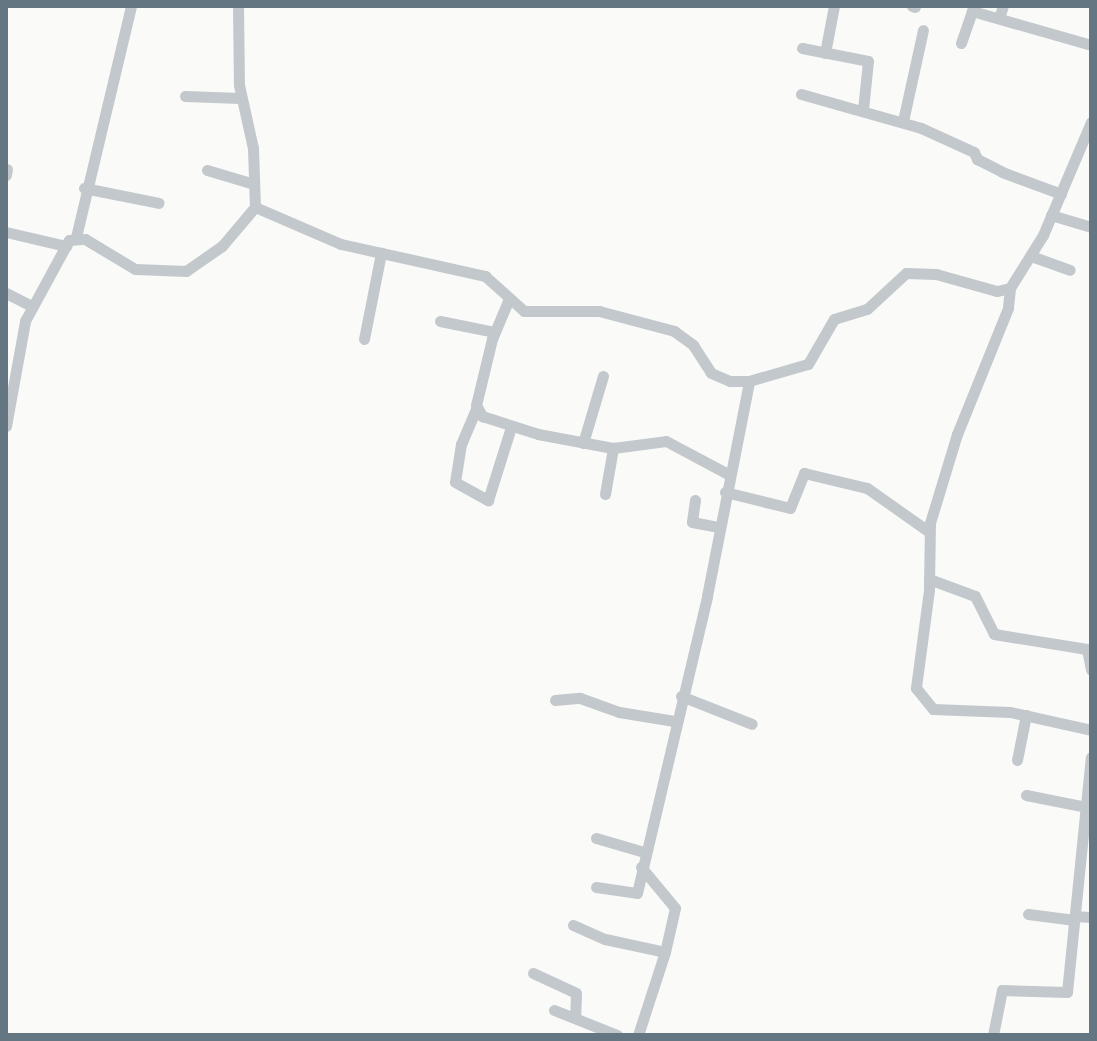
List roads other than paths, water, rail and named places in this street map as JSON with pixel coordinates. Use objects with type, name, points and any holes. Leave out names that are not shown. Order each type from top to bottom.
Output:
[{"type":"street","points":[[6,426],[21,335],[32,306],[66,246],[76,237],[84,188],[131,6]]},
{"type":"street","points":[[76,237],[135,269],[186,271],[222,246],[255,207],[253,148],[240,98],[238,6]]},
{"type":"street","points":[[825,53],[834,6]]},
{"type":"street","points":[[999,18],[1003,6]]},
{"type":"street","points":[[961,43],[973,8],[1091,45]]},
{"type":"street","points":[[903,121],[923,30]]},
{"type":"street","points":[[802,48],[869,62],[863,109]]},
{"type":"street","points":[[801,94],[903,121],[974,152],[977,159],[1002,172],[1061,194]]},
{"type":"street","points":[[185,96],[240,98]]},
{"type":"street","points":[[1091,122],[1031,256],[1010,288],[1008,308],[957,434],[928,531],[929,579],[915,675],[920,698],[943,710],[1026,715],[1091,730]]},
{"type":"street","points":[[207,170],[254,184]]},
{"type":"street","points":[[84,188],[159,203]]},
{"type":"street","points":[[255,207],[317,236],[485,276],[508,301],[524,311],[599,311],[674,331],[693,345],[711,373],[749,381],[808,364],[834,319],[867,309],[906,273],[936,274],[997,291],[1010,288]]},
{"type":"street","points":[[1051,215],[1091,227]]},
{"type":"street","points":[[6,232],[66,246]]},
{"type":"street","points":[[364,339],[381,253]]},
{"type":"street","points":[[1031,256],[1070,270]]},
{"type":"street","points":[[6,293],[32,306]]},
{"type":"street","points":[[508,301],[494,332],[476,409],[461,444],[455,484],[488,500],[511,427]]},
{"type":"street","points":[[440,321],[494,332]]},
{"type":"street","points":[[583,443],[603,376]]},
{"type":"street","points":[[596,887],[635,895],[749,381]]},
{"type":"street","points":[[476,409],[511,427],[583,443],[613,448],[666,441],[730,475]]},
{"type":"street","points":[[605,494],[613,448]]},
{"type":"street","points":[[725,492],[790,508],[804,473],[867,488],[928,531]]},
{"type":"street","points":[[695,500],[692,522],[718,527]]},
{"type":"street","points":[[929,579],[975,596],[994,634],[1087,649],[1091,670]]},
{"type":"street","points":[[681,696],[752,724]]},
{"type":"street","points":[[555,700],[580,698],[619,712],[674,721]]},
{"type":"street","points":[[1017,760],[1026,715]]},
{"type":"street","points":[[993,1035],[1002,990],[1066,994],[1091,757]]},
{"type":"street","points":[[1026,795],[1086,809]]},
{"type":"street","points":[[596,838],[644,852]]},
{"type":"street","points":[[638,1035],[665,952],[675,908],[641,867]]},
{"type":"street","points":[[1028,914],[1091,917]]},
{"type":"street","points":[[573,925],[605,939],[665,952]]},
{"type":"street","points":[[533,973],[576,993],[575,1018]]},
{"type":"street","points":[[554,1010],[617,1035]]}]
